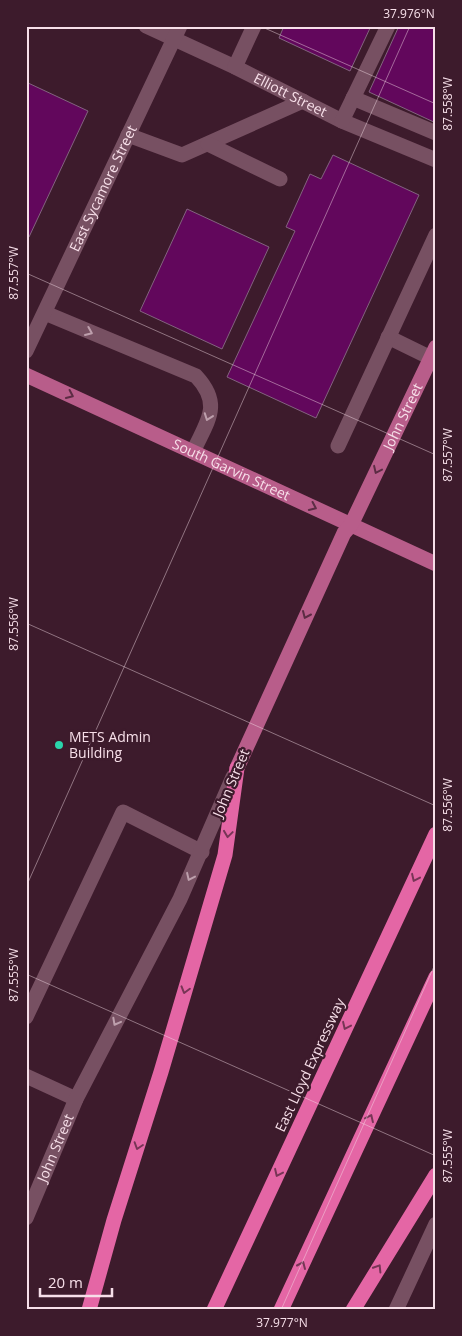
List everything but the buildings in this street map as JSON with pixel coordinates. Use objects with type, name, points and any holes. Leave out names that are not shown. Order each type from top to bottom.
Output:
[{"type":"highway","points":[[89,1310],[114,1220],[161,1072],[225,855],[237,768]]},
{"type":"highway","name":"East Lloyd Expressway","points":[[214,1310],[436,834]]},
{"type":"highway","points":[[282,1310],[436,977]]},
{"type":"highway","points":[[353,1310],[436,1175]]},
{"type":"main road","name":"John Street","points":[[237,768],[344,533],[352,525],[433,352]]},
{"type":"main road","name":"South Garvin Street","points":[[26,375],[436,564]]},
{"type":"street","name":"Elliott Street","points":[[146,26],[177,32],[235,68],[342,121],[436,160]]},
{"type":"street","points":[[235,68],[254,26]]},
{"type":"street","points":[[342,121],[388,26]]},
{"type":"street","name":"East Sycamore Street","points":[[26,351],[177,32]]},
{"type":"street","points":[[353,98],[436,133]]},
{"type":"street","points":[[128,135],[182,155],[303,101]]},
{"type":"street","points":[[208,144],[280,179]]},
{"type":"street","points":[[338,446],[436,235]]},
{"type":"street","points":[[45,313],[196,376],[208,389],[211,412],[193,452]]},
{"type":"street","points":[[388,337],[433,352]]},
{"type":"street","name":"John Street","points":[[26,1218],[76,1099],[202,852],[237,768]]},
{"type":"street","points":[[26,1017],[123,812],[202,852]]},
{"type":"street","points":[[26,1076],[76,1099]]},
{"type":"street","points":[[396,1310],[432,1243],[436,1224]]},
{"type":"place","name":"METS Admin Building","points":[[59,745]]}]
